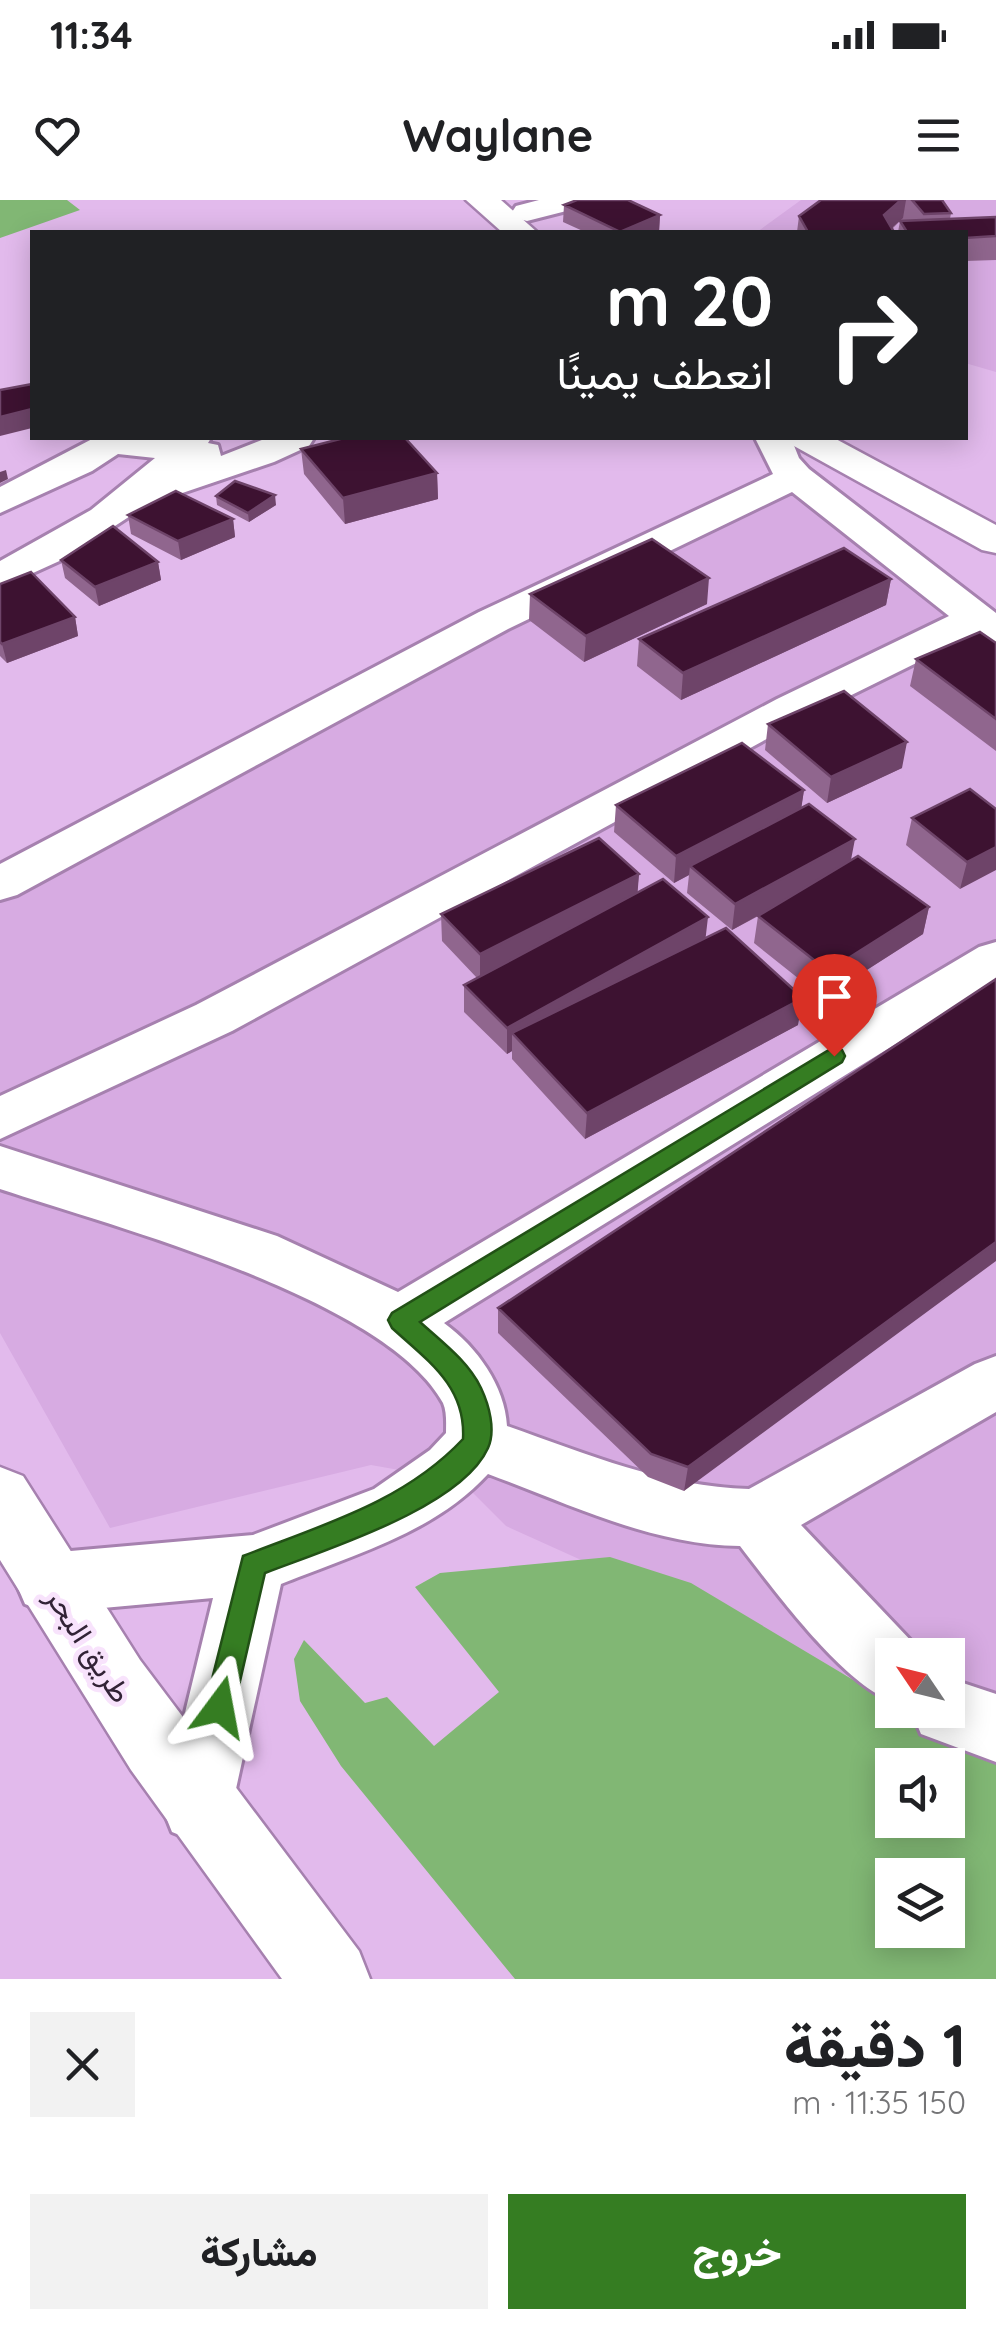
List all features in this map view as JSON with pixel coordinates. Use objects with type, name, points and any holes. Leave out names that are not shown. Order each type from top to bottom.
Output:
[{"type":"main road","points":[[482,200],[522,223]]},
{"type":"main road","points":[[872,440],[996,506]]},
{"type":"main road","points":[[802,457],[996,541]]},
{"type":"main road","name":"طريق البحر","points":[[0,1496],[48,1584],[198,1807],[331,1979]]},
{"type":"street","points":[[522,223],[575,200]]},
{"type":"street","points":[[0,502],[115,440],[261,454]]},
{"type":"street","points":[[127,501],[292,440]]},
{"type":"street","points":[[774,440],[782,462],[802,457]]},
{"type":"street","points":[[1,575],[60,545],[127,501],[187,445]]},
{"type":"street","points":[[0,1119],[214,1018],[792,708],[986,626],[802,457]]},
{"type":"street","points":[[0,884],[802,457]]},
{"type":"street","points":[[401,1320],[996,958]]},
{"type":"street","points":[[0,1167],[244,1248],[329,1283],[401,1320],[453,1368],[470,1392],[478,1418],[476,1444],[452,1470],[396,1509],[253,1565],[48,1584]]},
{"type":"street","points":[[476,1444],[660,1508],[706,1517],[756,1518],[996,1382]]},
{"type":"street","points":[[756,1518],[807,1580],[875,1651]]},
{"type":"street","points":[[198,1807],[253,1565]]},
{"type":"street","points":[[965,1719],[996,1728]]},
{"type":"shaded area","points":[[801,200],[996,200],[996,372],[968,364],[968,230],[760,230]]},
{"type":"shaded area","points":[[793,488],[996,642],[996,1732],[965,1718],[965,1638],[875,1638],[875,1686],[774,1647],[506,1526],[461,1481],[371,1465],[110,1528],[0,1333],[0,894],[620,569]]},
{"type":"green space","points":[[0,200],[67,200],[80,210],[0,238]]},
{"type":"green space","points":[[610,1557],[691,1583],[875,1693],[875,1728],[935,1728],[996,1764],[996,1979],[515,1979],[341,1766],[300,1701],[294,1659],[304,1640],[365,1703],[387,1697],[434,1746],[499,1692],[415,1587],[440,1573]]},
{"type":"building","points":[[577,200],[628,200],[660,215],[616,230],[564,205]]},
{"type":"building","points":[[821,200],[901,200],[884,215],[893,230],[807,230],[799,216]]},
{"type":"building","points":[[912,200],[942,200],[951,213],[924,214]]},
{"type":"building","points":[[996,217],[996,236],[968,238],[968,230],[906,230],[900,221]]},
{"type":"building","points":[[30,384],[30,410],[0,417],[0,390]]},
{"type":"building","points":[[336,440],[407,440],[437,473],[343,498],[301,449]]},
{"type":"building","points":[[235,481],[275,495],[248,513],[216,496]]},
{"type":"building","points":[[176,491],[233,519],[178,541],[128,515]]},
{"type":"building","points":[[113,526],[158,562],[95,587],[61,560]]},
{"type":"building","points":[[652,539],[709,578],[586,636],[530,594]]},
{"type":"building","points":[[844,548],[891,579],[683,673],[639,639]]},
{"type":"building","points":[[31,572],[75,617],[2,644],[0,584]]},
{"type":"building","points":[[980,632],[996,643],[996,719],[916,659]]},
{"type":"building","points":[[844,691],[907,742],[831,777],[768,724]]},
{"type":"building","points":[[742,743],[804,790],[676,856],[616,805]]},
{"type":"building","points":[[970,789],[996,809],[996,847],[967,862],[912,818]]},
{"type":"building","points":[[809,804],[855,839],[735,904],[690,866]]},
{"type":"building","points":[[599,838],[639,874],[480,954],[441,914]]},
{"type":"building","points":[[858,856],[929,907],[828,971],[758,916]]},
{"type":"building","points":[[663,879],[708,917],[507,1028],[464,985]]},
{"type":"building","points":[[726,928],[803,998],[587,1113],[512,1033]]},
{"type":"building","points":[[996,979],[996,1242],[688,1467],[651,1454],[498,1308]]},
{"type":"route","points":[[220,1707],[253,1565],[396,1509],[452,1470],[476,1444],[478,1418],[470,1392],[453,1368],[401,1320],[834,1056]]}]
